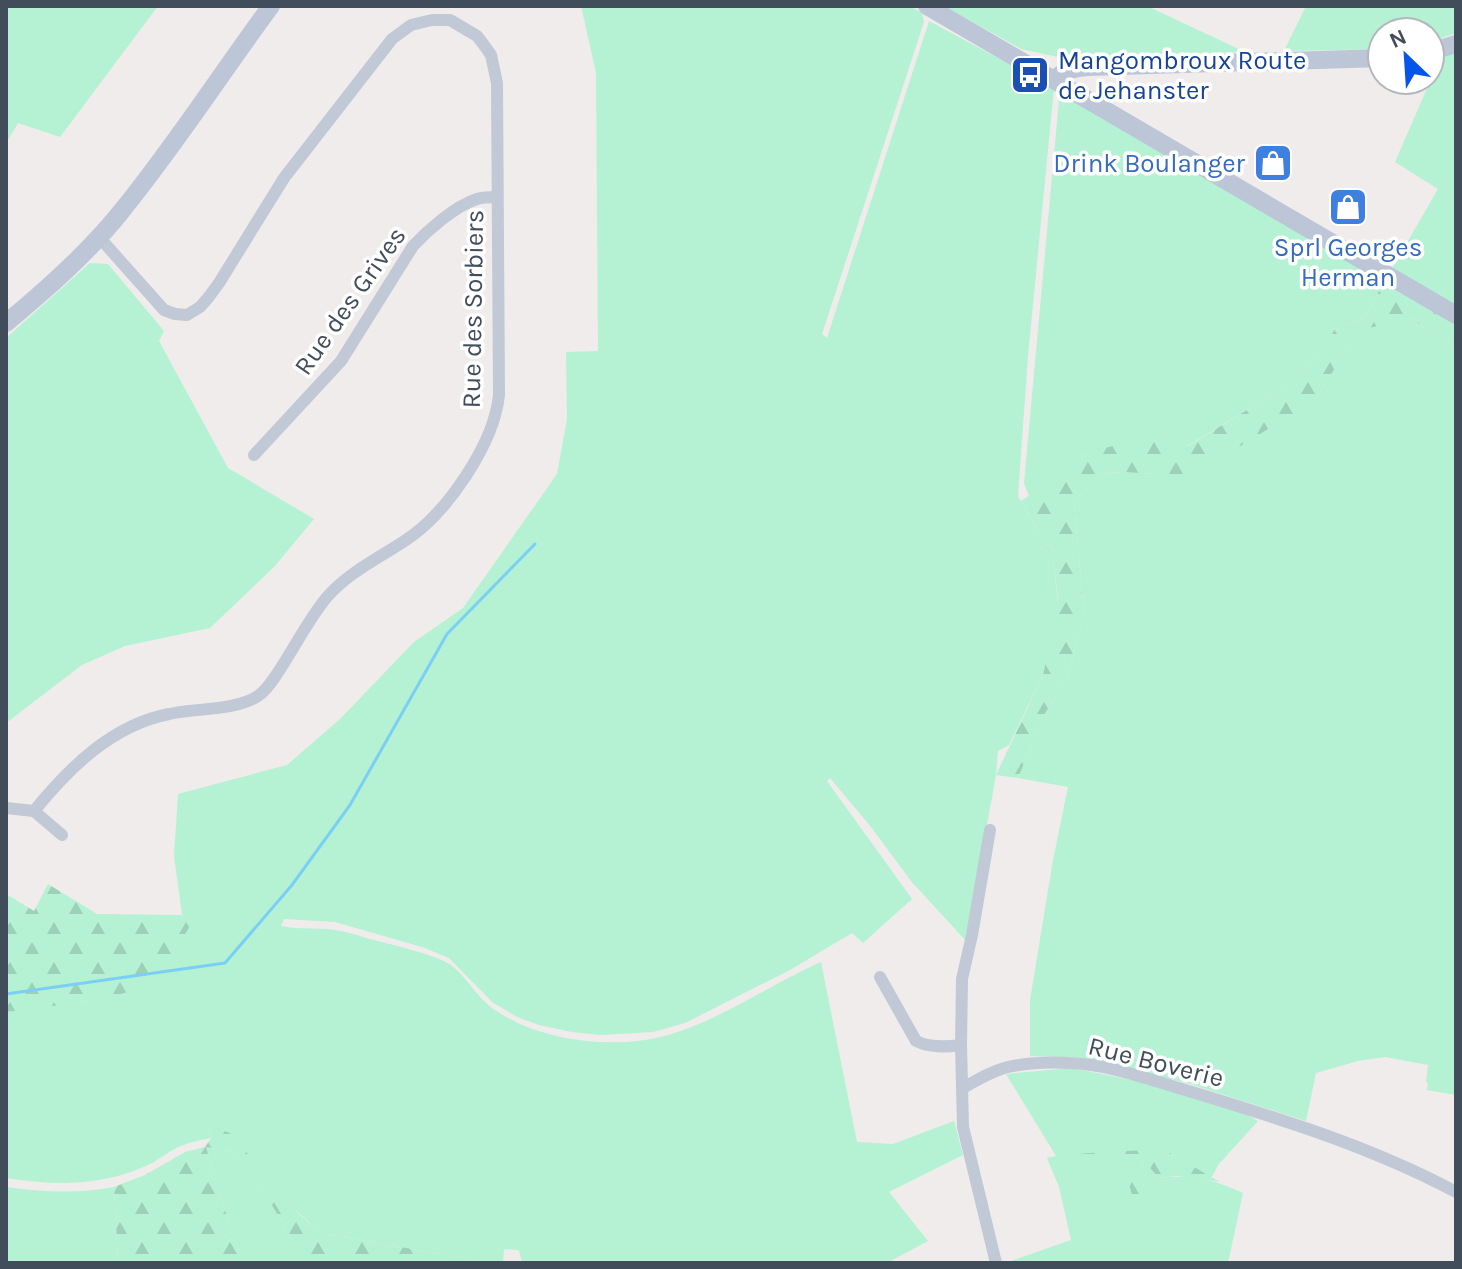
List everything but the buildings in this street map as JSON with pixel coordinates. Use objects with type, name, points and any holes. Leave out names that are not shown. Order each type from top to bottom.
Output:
[{"type":"main road","points":[[6,323],[42,293],[119,216],[271,6]]},
{"type":"main road","points":[[927,6],[1456,315]]},
{"type":"main road","points":[[1055,80],[1058,75],[1087,67],[1366,58]]},
{"type":"street","name":"Rue des Sorbiers","points":[[34,811],[80,762],[104,741],[128,728],[168,714],[243,703],[258,696],[325,599],[343,580],[409,538],[430,520],[449,500],[485,444],[497,410],[499,382],[497,83],[491,55],[477,36],[449,14],[411,25],[392,39],[284,178],[219,283],[200,307],[187,315],[164,310],[99,237]]},
{"type":"street","name":"Rue des Grives","points":[[254,455],[341,361],[413,246],[426,232],[476,199],[497,197]]},
{"type":"street","points":[[6,808],[34,811],[62,835]]},
{"type":"street","points":[[990,830],[962,979],[961,1045],[965,1141],[996,1263]]},
{"type":"street","points":[[880,977],[916,1041],[938,1046],[961,1045]]},
{"type":"street","name":"Rue Boverie","points":[[963,1088],[1006,1068],[1029,1064],[1068,1063],[1109,1069],[1328,1136],[1399,1164],[1456,1192]]},
{"type":"green space","points":[[6,6],[158,6],[60,137],[18,123],[6,143]]},
{"type":"green space","points":[[581,6],[910,6],[922,13],[924,22],[822,334],[827,338],[929,21],[1054,88],[1018,496],[1053,558],[1058,604],[1043,675],[1009,745],[998,751],[966,941],[911,881],[830,778],[827,781],[912,899],[863,943],[852,933],[790,970],[685,1023],[653,1032],[600,1035],[539,1025],[517,1017],[492,1002],[449,958],[422,947],[335,922],[284,919],[281,926],[341,931],[436,958],[457,970],[491,1007],[516,1022],[558,1036],[603,1042],[648,1040],[688,1028],[821,962],[857,1142],[893,1144],[954,1121],[963,1155],[889,1192],[928,1241],[887,1263],[522,1263],[519,1250],[504,1249],[503,1263],[494,1263],[320,1233],[207,1126],[211,1138],[184,1145],[148,1165],[114,1177],[60,1183],[6,1178],[6,1012],[86,1001],[190,924],[182,915],[174,856],[178,794],[287,765],[340,719],[414,642],[463,608],[557,474],[567,419],[566,352],[598,351],[596,73]]},
{"type":"green space","points":[[944,6],[1147,6],[1245,52],[1058,57],[1021,49]]},
{"type":"green space","points":[[1306,6],[1456,6],[1456,33],[1446,36],[1446,16],[1366,16],[1366,49],[1284,51]]},
{"type":"green space","points":[[1456,49],[1456,309],[1390,272],[1438,189],[1395,162],[1424,96],[1446,96],[1446,53]]},
{"type":"green space","points":[[1063,93],[1384,281],[1365,318],[1335,329],[1304,375],[1187,446],[1178,441],[1087,453],[1029,496],[1024,483],[1059,100]]},
{"type":"green space","points":[[90,263],[108,264],[164,331],[159,341],[228,468],[314,519],[274,567],[210,628],[125,646],[82,665],[6,723],[6,338]]},
{"type":"green space","points":[[1384,281],[1456,324],[1456,345],[1447,343],[1410,318],[1369,328],[1352,341],[1315,400],[1171,489],[1155,474],[1100,474],[1074,501],[1084,614],[1067,678],[1044,715],[1018,778],[996,775],[1043,675],[1058,600],[1053,558],[1021,501],[1087,453],[1141,438],[1178,441],[1188,446],[1304,375],[1335,329],[1365,318]]},
{"type":"green space","points":[[1410,318],[1447,343],[1456,345],[1456,1095],[1427,1090],[1428,1065],[1385,1057],[1358,1061],[1316,1073],[1306,1121],[1190,1084],[1087,1058],[1030,1056],[1030,1000],[1068,787],[1018,778],[1044,715],[1067,678],[1084,614],[1074,501],[1100,474],[1155,474],[1315,400],[1352,341],[1369,327]]},
{"type":"green space","points":[[48,884],[97,914],[182,915],[191,924],[162,973],[148,985],[86,1001],[6,1012],[6,894],[34,911]]},
{"type":"green space","points":[[1072,1068],[1132,1080],[1243,1112],[1258,1121],[1219,1164],[1211,1178],[1163,1149],[1074,1160],[1122,1160],[1138,1176],[1144,1160],[1159,1178],[1202,1179],[1243,1193],[1228,1263],[1005,1263],[1071,1240],[1059,1187],[1047,1158],[1056,1156],[1006,1074]]},
{"type":"green space","points":[[206,1125],[230,1133],[298,1213],[320,1233],[494,1263],[302,1263],[272,1205],[233,1152],[206,1147],[232,1234],[245,1263],[118,1263],[114,1187],[145,1175],[185,1152],[205,1147],[211,1138]]},
{"type":"green space","points":[[206,1147],[233,1152],[272,1205],[302,1263],[245,1263],[232,1234]]},
{"type":"green space","points":[[1163,1149],[1220,1182],[1177,1176],[1159,1178],[1144,1161],[1138,1176],[1149,1193],[1133,1198],[1122,1160],[1074,1160],[1073,1154]]},
{"type":"green space","points":[[6,1187],[60,1192],[114,1187],[118,1263],[6,1263]]},
{"type":"waterway","points":[[6,994],[225,963],[292,885],[350,805],[447,634],[535,544]]},
{"type":"place","name":"Mangombroux Route de Jehanster","points":[[1030,75]]},
{"type":"place","name":"Drink Boulanger","points":[[1273,163]]},
{"type":"place","name":"Sprl Georges Herman","points":[[1348,207]]}]
